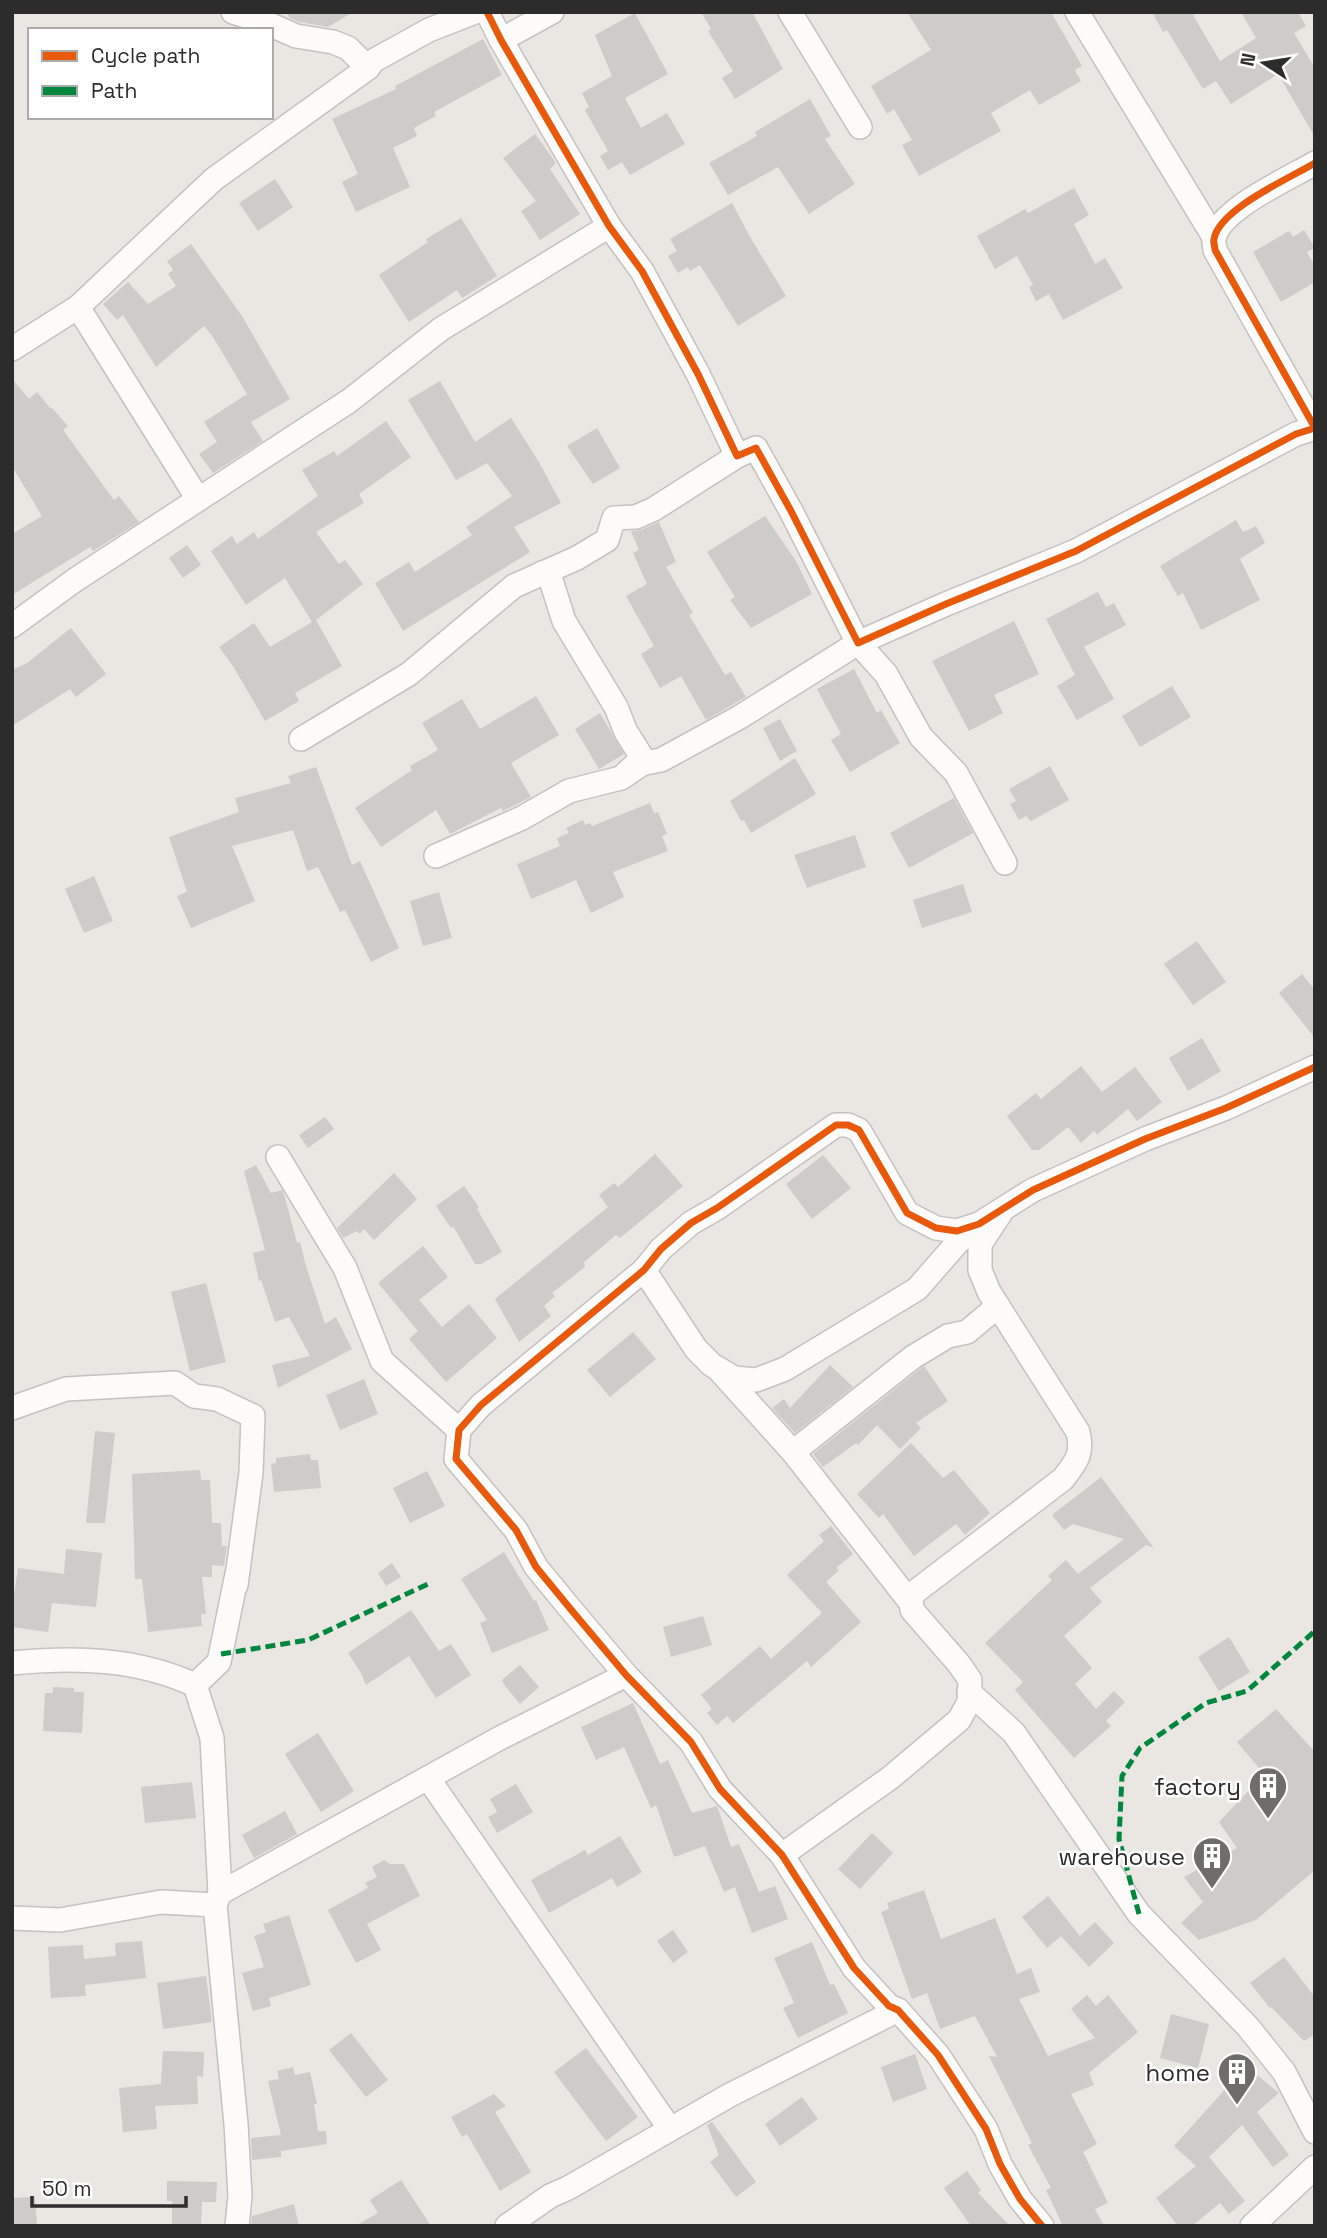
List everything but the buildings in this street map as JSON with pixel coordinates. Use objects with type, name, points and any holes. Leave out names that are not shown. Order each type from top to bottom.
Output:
[{"type":"street","points":[[233,12],[296,36],[333,42],[348,48],[368,68]]},
{"type":"street","points":[[12,349],[78,307],[214,179],[368,68],[373,61],[429,30],[475,12]]},
{"type":"street","points":[[487,12],[500,40],[609,226],[642,271],[698,374],[737,456]]},
{"type":"street","points":[[500,40],[552,12]]},
{"type":"street","points":[[790,12],[860,127]]},
{"type":"street","points":[[621,778],[635,765],[661,760],[740,717],[858,643],[1076,551],[1296,434],[1315,428],[1215,250],[1214,237],[1077,12]]},
{"type":"street","points":[[1214,237],[1222,222],[1235,209],[1315,163]]},
{"type":"street","points":[[12,626],[75,579],[349,401],[440,329],[609,226]]},
{"type":"street","points":[[78,307],[198,499]]},
{"type":"street","points":[[301,739],[410,674],[514,586],[578,558],[607,540],[614,518],[636,517],[654,509],[737,456],[756,448],[858,643],[887,674],[921,737],[956,773],[1005,863]]},
{"type":"street","points":[[436,856],[522,818],[569,791],[621,778],[645,762],[626,732],[616,707],[564,621],[550,577],[542,573]]},
{"type":"street","points":[[717,1368],[734,1378],[756,1380],[785,1369],[917,1289],[958,1242],[979,1224],[1033,1190],[1315,1067]]},
{"type":"street","points":[[979,1224],[957,1231],[920,1222],[907,1213],[859,1130],[848,1125],[836,1125],[691,1223],[661,1249],[644,1270],[481,1405],[459,1430],[456,1459],[516,1530],[536,1567],[626,1675],[691,1742],[720,1789],[782,1855],[853,1968],[889,2006],[898,2010],[938,2055],[986,2129],[1000,2164],[1020,2199],[1042,2226]]},
{"type":"street","points":[[278,1157],[345,1268],[382,1362],[459,1430]]},
{"type":"street","points":[[782,1855],[890,1779],[959,1720],[969,1702],[970,1680],[912,1610],[911,1595],[1063,1479],[1076,1462],[1082,1447],[1078,1432],[998,1306],[980,1270],[979,1244],[1003,1210]]},
{"type":"street","points":[[644,1270],[695,1349],[717,1368],[793,1452],[911,1603]]},
{"type":"street","points":[[793,1452],[913,1357],[948,1336],[967,1332],[998,1306]]},
{"type":"street","points":[[12,1408],[66,1389],[175,1383],[194,1396],[217,1399],[253,1416],[251,1473],[238,1574],[219,1662],[195,1685]]},
{"type":"street","points":[[12,1663],[96,1659],[167,1672],[195,1685],[212,1738],[217,1899],[240,2196],[237,2226]]},
{"type":"street","points":[[12,1918],[60,1920],[161,1902],[217,1899],[500,1738],[626,1675]]},
{"type":"street","points":[[969,1692],[1014,1733],[1139,1914],[1248,2027],[1284,2072],[1315,2132]]},
{"type":"street","points":[[428,1778],[670,2129]]},
{"type":"street","points":[[507,2226],[550,2196],[730,2095],[898,2010]]},
{"type":"street","points":[[1252,2226],[1315,2167]]},
{"type":"marked path","points":[[221,1654],[308,1640],[428,1584]]},
{"type":"marked path","points":[[1139,1914],[1119,1839],[1122,1776],[1140,1748],[1206,1703],[1247,1691],[1315,1631]]},
{"type":"cycle path","points":[[487,12],[609,226],[642,271],[698,374],[737,456],[756,448],[858,643],[1076,551],[1296,434],[1315,428],[1215,250],[1214,241],[1219,228],[1242,206],[1315,163]]},
{"type":"cycle path","points":[[1042,2226],[1020,2199],[1000,2164],[986,2129],[938,2055],[898,2010],[889,2006],[854,1968],[782,1855],[720,1789],[691,1742],[626,1675],[573,1612],[536,1567],[516,1530],[456,1459],[459,1430],[481,1405],[644,1270],[661,1249],[691,1223],[717,1208],[836,1125],[848,1125],[859,1130],[907,1213],[936,1228],[957,1231],[979,1224],[1033,1190],[1315,1067]]},
{"type":"place","name":"factory","points":[[1268,1820]]},
{"type":"place","name":"warehouse","points":[[1212,1890]]},
{"type":"place","name":"home","points":[[1237,2106]]}]
